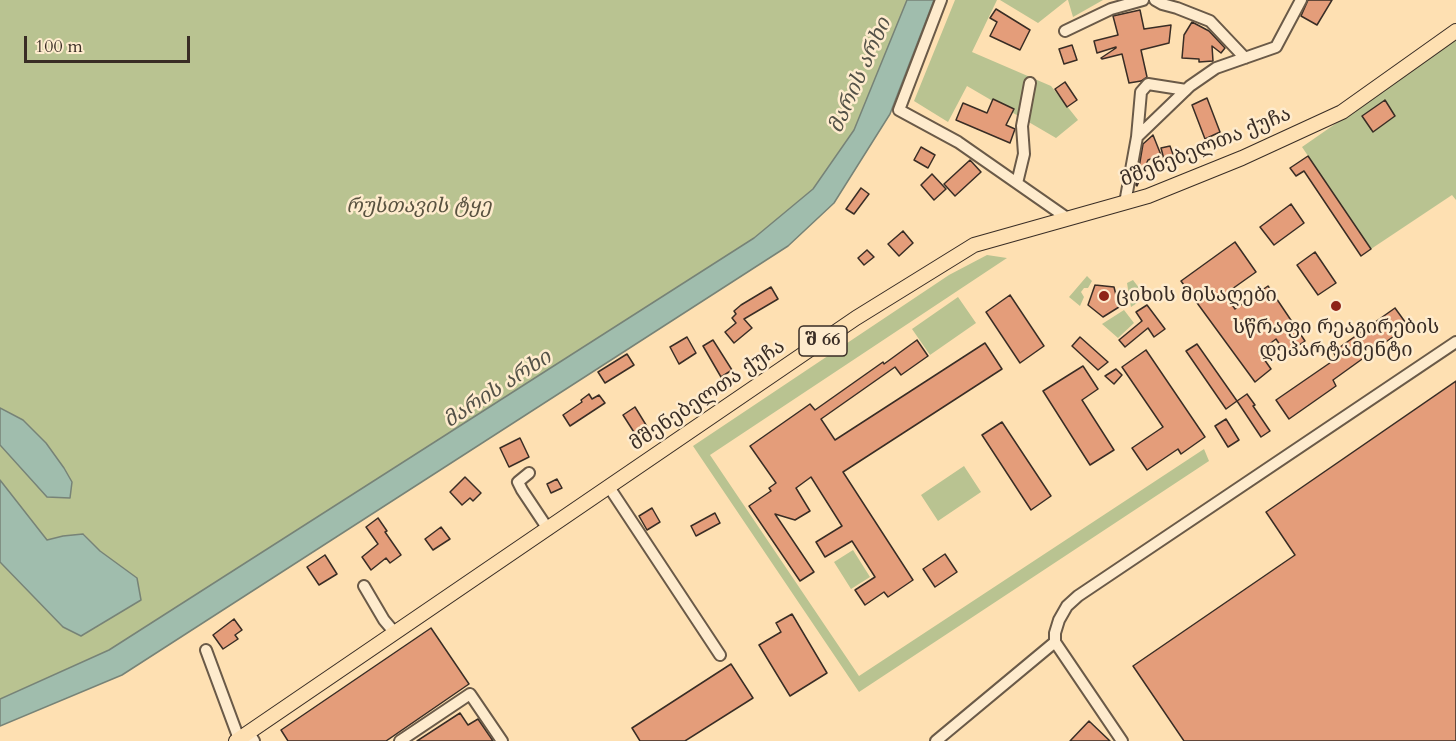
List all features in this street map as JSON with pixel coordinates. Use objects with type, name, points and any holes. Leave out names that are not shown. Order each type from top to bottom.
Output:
[{"type":"main road","name":"მშენებელთა ქუჩა","points":[[245,738],[856,318],[974,245],[1148,196],[1242,158],[1342,112],[1456,31]]},
{"type":"street","points":[[941,0],[899,110],[958,142],[1067,218]]},
{"type":"street","points":[[1065,31],[1111,9],[1143,0]]},
{"type":"street","points":[[1155,0],[1210,21],[1245,57]]},
{"type":"street","points":[[1137,137],[1186,90],[1216,68],[1276,47],[1301,0]]},
{"type":"street","points":[[1017,183],[1024,154],[1022,126],[1030,83]]},
{"type":"street","points":[[1125,203],[1137,137],[1141,92],[1148,84],[1186,90]]},
{"type":"street","points":[[1122,741],[1054,642],[1059,620],[1067,606],[1078,596],[1456,342]]},
{"type":"street","points":[[529,473],[518,482],[548,529]]},
{"type":"street","points":[[609,487],[720,655]]},
{"type":"street","points":[[364,586],[384,620],[395,633]]},
{"type":"street","points":[[936,741],[1054,642]]},
{"type":"street","points":[[206,650],[245,738]]},
{"type":"street","points":[[400,741],[470,694],[502,741]]},
{"type":"green space","name":"რუსთავის ტყე","points":[[0,0],[907,0],[854,130],[813,189],[754,238],[109,650],[0,699],[0,562],[63,627],[81,636],[141,600],[137,578],[100,551],[84,534],[47,540],[0,480],[0,445],[47,497],[72,483],[46,443],[23,420],[0,408]]},
{"type":"green space","points":[[955,0],[997,0],[972,52],[1051,86],[1078,120],[1056,138],[967,86],[948,122],[914,101]]},
{"type":"green space","points":[[1000,0],[1067,0],[1038,23]]},
{"type":"green space","points":[[1068,0],[1103,0],[1073,17]]},
{"type":"green space","points":[[1456,40],[1456,200],[1452,195],[1371,249],[1302,147]]},
{"type":"green space","points":[[987,255],[1007,258],[710,455],[859,676],[1204,449],[1209,461],[859,692],[693,446],[949,275]]},
{"type":"green space","points":[[1087,276],[1092,281],[1088,288],[1084,288],[1081,292],[1084,297],[1080,306],[1069,297]]},
{"type":"green space","points":[[1133,280],[1146,297],[1131,307],[1127,283]]},
{"type":"green space","points":[[958,297],[976,323],[930,355],[912,329]]},
{"type":"green space","points":[[1124,310],[1134,323],[1118,338],[1102,324]]},
{"type":"green space","points":[[964,466],[981,492],[938,521],[921,495]]},
{"type":"green space","points":[[853,550],[870,577],[851,589],[834,562]]},
{"type":"shaded area","points":[[907,0],[934,0],[890,114],[834,203],[788,246],[122,675],[0,726],[0,699],[109,650],[754,238],[813,189],[854,130]]},
{"type":"shaded area","points":[[0,408],[23,420],[46,443],[72,482],[70,498],[47,497],[0,445]]},
{"type":"shaded area","points":[[0,480],[47,540],[83,534],[100,551],[137,578],[141,600],[81,636],[63,627],[0,562]]},
{"type":"building","points":[[1308,0],[1332,0],[1317,25],[1301,16]]},
{"type":"building","points":[[996,9],[1030,30],[1020,50],[990,36],[997,22],[990,18]]},
{"type":"building","points":[[1140,10],[1144,29],[1171,25],[1169,43],[1141,50],[1147,77],[1141,81],[1129,83],[1122,54],[1102,59],[1116,47],[1097,53],[1094,41],[1118,35],[1113,16]]},
{"type":"building","points":[[1192,22],[1209,31],[1225,48],[1221,53],[1212,46],[1213,61],[1199,62],[1199,59],[1182,58],[1184,35]]},
{"type":"building","points":[[1072,45],[1077,60],[1064,64],[1059,49]]},
{"type":"building","points":[[1065,82],[1077,100],[1067,107],[1055,89]]},
{"type":"building","points":[[1207,98],[1220,132],[1205,139],[1192,105]]},
{"type":"building","points":[[993,99],[1014,109],[1006,125],[1015,129],[1010,143],[956,120],[963,103],[987,113]]},
{"type":"building","points":[[1385,100],[1395,116],[1373,132],[1362,116]]},
{"type":"building","points":[[1153,135],[1161,155],[1148,160],[1137,186],[1143,144]]},
{"type":"building","points":[[1170,146],[1175,160],[1165,163],[1161,148]]},
{"type":"building","points":[[921,147],[935,155],[928,168],[914,160]]},
{"type":"building","points":[[1308,156],[1371,249],[1361,256],[1304,171],[1296,176],[1290,168]]},
{"type":"building","points":[[970,160],[981,172],[955,196],[944,184]]},
{"type":"building","points":[[932,174],[946,189],[934,200],[921,185]]},
{"type":"building","points":[[861,188],[869,194],[854,214],[846,209]]},
{"type":"building","points":[[1291,204],[1304,223],[1274,245],[1260,227]]},
{"type":"building","points":[[903,231],[913,243],[899,256],[888,244]]},
{"type":"building","points":[[1235,242],[1256,272],[1225,294],[1235,309],[1268,286],[1305,341],[1286,354],[1276,339],[1259,352],[1271,369],[1255,382],[1181,281]]},
{"type":"building","points":[[867,250],[874,257],[864,265],[858,258]]},
{"type":"building","points":[[1315,252],[1336,283],[1318,295],[1297,265]]},
{"type":"building","name":"ციხის მისაღები","points":[[1095,285],[1114,287],[1119,307],[1103,317],[1088,305]]},
{"type":"building","points":[[771,287],[778,299],[744,319],[752,328],[734,343],[725,332],[736,323],[732,318],[736,314],[734,311]]},
{"type":"building","points":[[1010,295],[1044,346],[1020,363],[986,312]]},
{"type":"building","points":[[1147,305],[1165,329],[1154,337],[1148,328],[1125,347],[1119,340],[1142,321],[1136,312]]},
{"type":"building","points":[[1395,308],[1408,326],[1333,380],[1336,386],[1289,419],[1276,400],[1337,358],[1333,352]]},
{"type":"building","points":[[687,337],[696,353],[679,364],[670,347]]},
{"type":"building","points":[[1080,337],[1108,362],[1098,370],[1072,346]]},
{"type":"building","points":[[713,340],[732,370],[721,377],[703,346]]},
{"type":"building","points":[[917,340],[928,356],[901,375],[895,367],[821,419],[835,440],[985,343],[1002,369],[843,472],[913,580],[888,597],[884,592],[865,605],[855,590],[875,577],[852,541],[825,557],[816,542],[842,526],[811,477],[796,488],[810,511],[795,520],[775,514],[814,572],[800,581],[749,506],[771,491],[769,488],[776,483],[750,446],[810,404],[815,410]]},
{"type":"building","points":[[1197,344],[1237,401],[1226,409],[1186,351]]},
{"type":"building","points":[[1146,350],[1205,437],[1181,454],[1178,449],[1147,470],[1132,448],[1163,427],[1122,367]]},
{"type":"building","points":[[627,354],[634,365],[605,383],[598,372]]},
{"type":"building","points":[[1083,366],[1098,389],[1082,400],[1114,450],[1090,465],[1043,391]]},
{"type":"building","points":[[1116,369],[1122,375],[1114,384],[1105,376]]},
{"type":"building","points":[[1456,381],[1456,741],[1184,741],[1133,666],[1295,555],[1266,512]]},
{"type":"building","points":[[589,394],[592,399],[599,395],[605,403],[570,426],[563,415],[582,402],[581,400]]},
{"type":"building","points":[[1247,394],[1270,431],[1261,437],[1237,401]]},
{"type":"building","points":[[635,407],[651,433],[639,440],[623,415]]},
{"type":"building","points":[[1226,419],[1239,440],[1228,447],[1215,426]]},
{"type":"building","points":[[1002,422],[1051,496],[1031,510],[982,435]]},
{"type":"building","points":[[520,438],[529,457],[509,467],[500,448]]},
{"type":"building","points":[[465,477],[481,493],[473,501],[470,498],[462,505],[450,492]]},
{"type":"building","points":[[557,479],[562,488],[551,493],[547,484]]},
{"type":"building","points":[[652,508],[660,522],[647,530],[639,516]]},
{"type":"building","points":[[715,513],[720,523],[696,536],[691,526]]},
{"type":"building","points":[[378,518],[401,555],[390,563],[386,558],[371,570],[362,557],[378,544],[366,527]]},
{"type":"building","points":[[441,527],[450,539],[433,550],[425,539]]},
{"type":"building","points":[[945,554],[957,572],[935,587],[923,569]]},
{"type":"building","points":[[325,555],[337,574],[319,585],[307,567]]},
{"type":"building","points":[[792,614],[827,673],[790,696],[759,645],[781,632],[776,623]]},
{"type":"building","points":[[234,619],[242,630],[235,635],[238,639],[223,649],[213,635]]},
{"type":"building","points":[[431,628],[469,684],[386,741],[288,741],[281,730]]},
{"type":"building","points":[[731,664],[753,698],[685,741],[640,741],[632,728]]},
{"type":"building","points":[[460,713],[468,725],[478,719],[493,741],[417,741]]},
{"type":"building","points":[[1089,721],[1110,741],[1070,741]]},
{"type":"place","name":"ციხის მისაღები","points":[[1104,296]]},
{"type":"place","name":"სწრაფი რეაგირების დეპარტამენტი","points":[[1336,306]]},
{"type":"water label","name":"მარის არხი","points":[[861,76]]},
{"type":"water label","name":"მარის არხი","points":[[498,390]]}]
